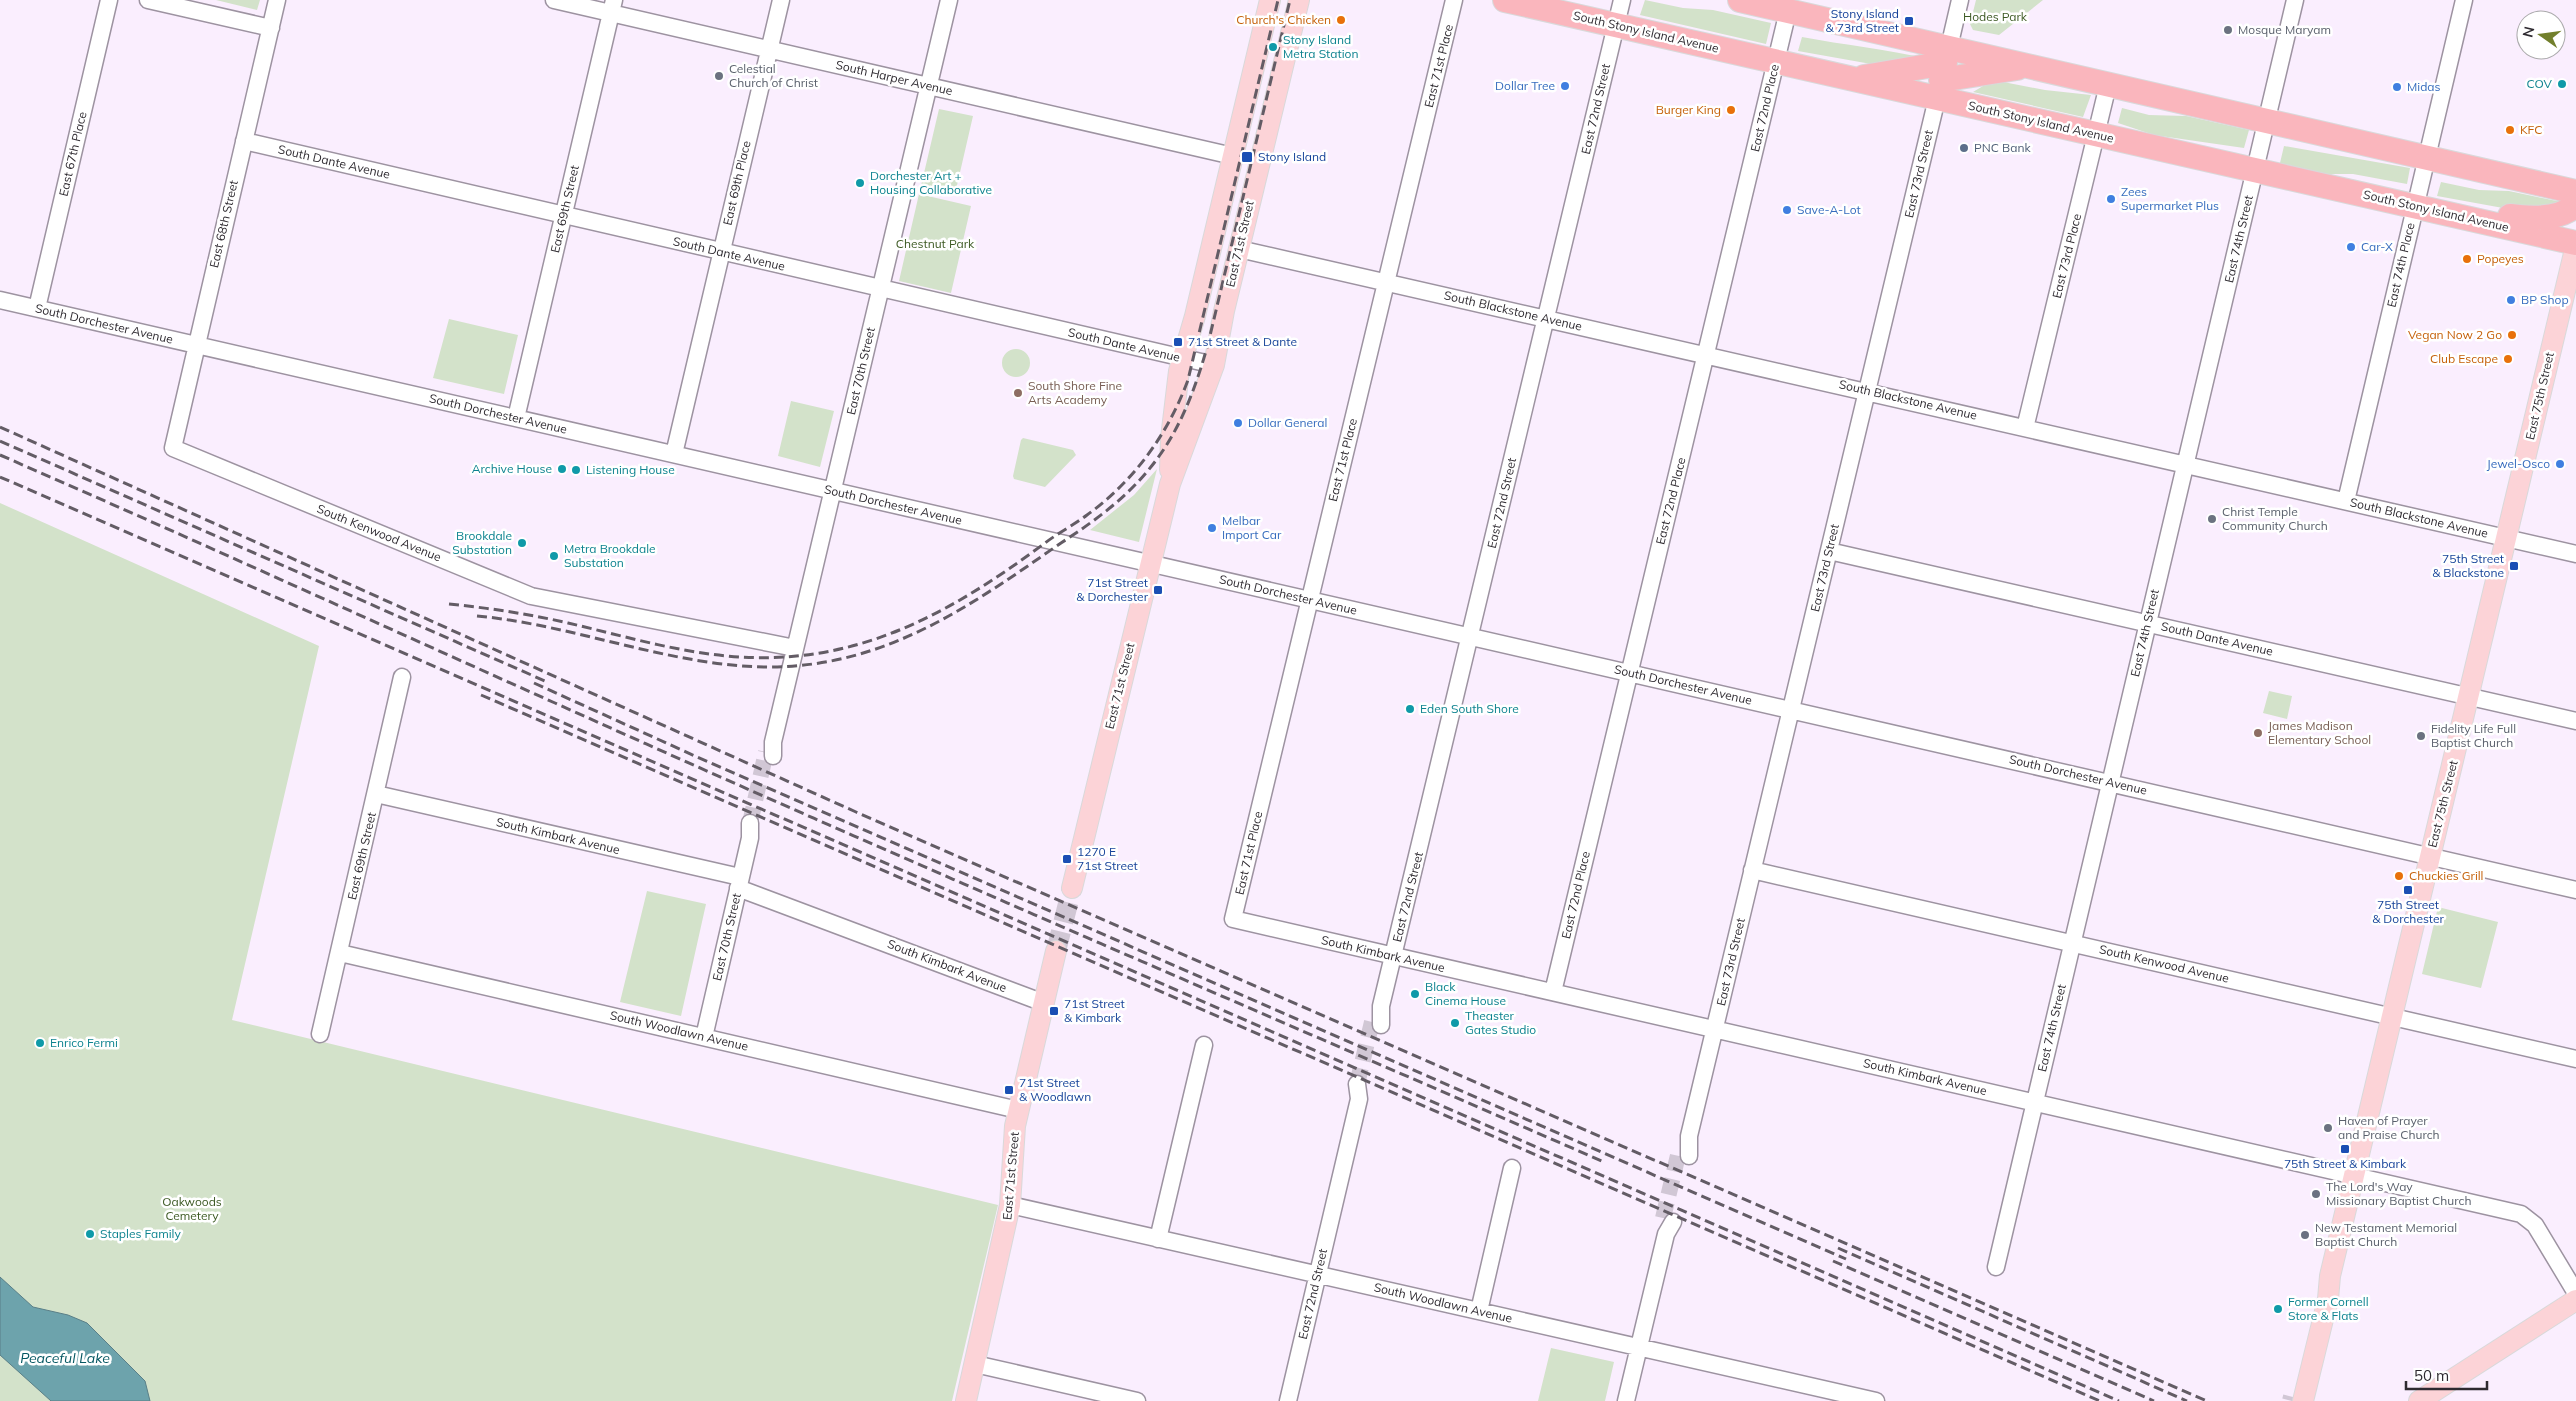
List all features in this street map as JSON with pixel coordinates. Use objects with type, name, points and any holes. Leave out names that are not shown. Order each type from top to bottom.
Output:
[{"type":"highway","name":"South Stony Island Avenue","points":[[1506,0],[1852,79],[2028,66],[2576,192]]},
{"type":"highway","name":"South Stony Island Avenue","points":[[1740,0],[1788,11],[2097,135],[2576,244]]},
{"type":"highway","points":[[1852,79],[2028,66]]},
{"type":"highway","points":[[2484,222],[2504,216],[2535,220],[2565,212],[2576,205]]},
{"type":"main road","name":"East 71st Street","points":[[1170,484],[1176,394],[1182,358],[1270,0]]},
{"type":"main road","name":"East 71st Street","points":[[1072,888],[1170,484],[1214,366],[1221,326],[1299,0]]},
{"type":"main road","name":"East 75th Street","points":[[2298,1399],[2328,1299],[2330,1276],[2576,244]]},
{"type":"main road","name":"East 71st Street","points":[[966,1401],[1010,1205],[1013,1146],[1018,1110],[1056,951]]},
{"type":"main road","points":[[2419,1401],[2576,1300]]},
{"type":"street","name":"East 67th Place","points":[[37,308],[109,0]]},
{"type":"street","points":[[148,0],[271,28]]},
{"type":"street","name":"East 68th Street","points":[[173,448],[277,0]]},
{"type":"street","name":"South Harper Avenue","points":[[554,0],[612,7],[768,49],[1233,156]]},
{"type":"street","name":"East 69th Place","points":[[674,454],[780,0]]},
{"type":"street","name":"East 70th Street","points":[[771,750],[949,0]]},
{"type":"street","name":"East 71st Place","points":[[1233,919],[1454,0]]},
{"type":"street","name":"East 72nd Street","points":[[1377,1023],[1622,0]]},
{"type":"street","name":"East 73rd Street","points":[[1684,1153],[1960,0]]},
{"type":"street","name":"East 74th Street","points":[[1996,1267],[2295,0]]},
{"type":"street","name":"East 74th Place","points":[[2346,501],[2464,0]]},
{"type":"street","name":"East 69th Street","points":[[516,418],[612,7]]},
{"type":"street","name":"East 72nd Place","points":[[1554,992],[1788,11]]},
{"type":"street","name":"East 73rd Place","points":[[2025,428],[2108,85]]},
{"type":"street","name":"South Dante Avenue","points":[[244,141],[1214,366]]},
{"type":"street","name":"South Blackstone Avenue","points":[[1239,249],[1867,390],[2576,554]]},
{"type":"street","name":"South Dorchester Avenue","points":[[0,300],[2576,890]]},
{"type":"street","name":"South Kenwood Avenue","points":[[173,448],[531,596],[795,648]]},
{"type":"street","name":"South Dante Avenue","points":[[1829,551],[2576,722]]},
{"type":"street","name":"East 69th Street","points":[[320,1034],[402,677]]},
{"type":"street","name":"South Kimbark Avenue","points":[[376,794],[739,883],[1044,1003]]},
{"type":"street","name":"East 70th Street","points":[[704,1037],[752,829]]},
{"type":"street","name":"South Kenwood Avenue","points":[[1752,870],[2576,1059]]},
{"type":"street","name":"South Kimbark Avenue","points":[[1233,919],[2522,1214],[2535,1225],[2576,1293]]},
{"type":"street","name":"South Woodlawn Avenue","points":[[340,953],[1018,1110]]},
{"type":"street","points":[[1158,1239],[1204,1045]]},
{"type":"street","name":"East 72nd Street","points":[[1288,1401],[1361,1090]]},
{"type":"street","points":[[1479,1311],[1512,1168]]},
{"type":"street","name":"South Woodlawn Avenue","points":[[1010,1205],[1876,1401]]},
{"type":"street","points":[[1626,1401],[1667,1225]]},
{"type":"street","points":[[975,1364],[1137,1401]]},
{"type":"green space","points":[[216,0],[260,0],[257,10]]},
{"type":"green space","points":[[1645,0],[1683,8],[1713,10],[1771,23],[1766,44],[1640,15]]},
{"type":"green space","name":"Hodes Park","points":[[1976,0],[2043,0],[1999,35],[1973,30],[1970,24]]},
{"type":"green space","points":[[1802,37],[1928,59],[1888,67],[1798,51]]},
{"type":"green space","points":[[1993,80],[2045,90],[2091,95],[2083,117],[1973,92]]},
{"type":"green space","points":[[2122,108],[2149,115],[2186,116],[2249,130],[2244,148],[2154,135],[2118,123]]},
{"type":"green space","points":[[939,109],[973,116],[955,194],[921,186]]},
{"type":"green space","points":[[2284,146],[2410,168],[2407,184],[2353,174],[2323,174],[2280,163]]},
{"type":"green space","points":[[2441,182],[2479,190],[2509,191],[2566,203],[2525,212],[2437,196]]},
{"type":"green space","name":"Chestnut Park","points":[[919,194],[971,206],[951,293],[899,281]]},
{"type":"green space","points":[[449,319],[518,335],[504,394],[433,378]]},
{"type":"green space","points":[[1016,349],[1026,353],[1030,363],[1026,373],[1016,377],[1006,373],[1002,363],[1006,353]]},
{"type":"green space","points":[[791,401],[834,411],[820,467],[778,456]]},
{"type":"green space","points":[[1023,438],[1073,450],[1076,455],[1045,487],[1014,479],[1013,476]]},
{"type":"green space","points":[[1157,469],[1139,542],[1090,530],[1134,495]]},
{"type":"green space","name":"Oakwoods Cemetery","points":[[0,503],[319,646],[232,1020],[998,1205],[952,1401],[0,1401]]},
{"type":"green space","points":[[2269,691],[2292,696],[2287,719],[2263,713]]},
{"type":"green space","points":[[647,891],[706,904],[681,1016],[620,1002]]},
{"type":"green space","points":[[2438,907],[2498,922],[2481,988],[2422,974]]},
{"type":"green space","points":[[1551,1348],[1614,1362],[1605,1401],[1538,1401]]},
{"type":"water","name":"Peaceful Lake","points":[[0,1277],[33,1307],[68,1315],[87,1323],[145,1381],[150,1401],[51,1401],[0,1355]]},
{"type":"tunnel","points":[[750,823],[766,752]]},
{"type":"tunnel","points":[[1056,951],[1072,888]]},
{"type":"tunnel","points":[[1357,1084],[1372,1022]]},
{"type":"tunnel","points":[[1663,1218],[1679,1151]]},
{"type":"tunnel","points":[[2292,1401],[2293,1397]]},
{"type":"railway","points":[[449,604],[539,617],[667,647],[707,654],[773,658],[816,654],[857,645],[896,631],[934,614],[972,593],[1082,519],[1120,487],[1148,455],[1170,419],[1188,380],[1278,0]]},
{"type":"railway","points":[[477,616],[551,628],[697,660],[771,667],[813,664],[852,656],[890,644],[925,628],[960,610],[994,589],[1099,517],[1133,487],[1164,450],[1180,421],[1193,391],[1208,344],[1290,0]]},
{"type":"railway","points":[[0,427],[856,812],[2207,1401]]},
{"type":"railway","points":[[0,441],[545,681]]},
{"type":"railway","points":[[0,455],[686,762],[1604,1162]]},
{"type":"railway","points":[[0,477],[2119,1401]]},
{"type":"railway","points":[[534,683],[695,756],[1846,1259]]},
{"type":"railway","points":[[481,695],[2100,1401]]},
{"type":"railway","points":[[1838,1248],[2187,1401]]},
{"type":"railway","points":[[1833,1261],[2154,1401]]},
{"type":"place","name":"Church's Chicken","points":[[1341,20]]},
{"type":"place","name":"Stony Island & 73rd Street","points":[[1909,21]]},
{"type":"place","name":"Mosque Maryam","points":[[2228,30]]},
{"type":"place","name":"Stony Island Metra Station","points":[[1273,47]]},
{"type":"place","name":"Celestial Church of Christ","points":[[719,76]]},
{"type":"place","name":"COV","points":[[2562,84]]},
{"type":"place","name":"Dollar Tree","points":[[1565,86]]},
{"type":"place","name":"Midas","points":[[2397,87]]},
{"type":"place","name":"Burger King","points":[[1731,110]]},
{"type":"place","name":"KFC","points":[[2510,130]]},
{"type":"place","name":"PNC Bank","points":[[1964,148]]},
{"type":"place","name":"Stony Island","points":[[1247,157]]},
{"type":"place","name":"Dorchester Art + Housing Collaborative","points":[[860,183]]},
{"type":"place","name":"Zees Supermarket Plus","points":[[2111,199]]},
{"type":"place","name":"Save-A-Lot","points":[[1787,210]]},
{"type":"place","name":"Car-X","points":[[2351,247]]},
{"type":"place","name":"Popeyes","points":[[2467,259]]},
{"type":"place","name":"BP Shop","points":[[2511,300]]},
{"type":"place","name":"Vegan Now 2 Go","points":[[2512,335]]},
{"type":"place","name":"71st Street & Dante","points":[[1178,342]]},
{"type":"place","name":"Club Escape","points":[[2508,359]]},
{"type":"place","name":"South Shore Fine Arts Academy","points":[[1018,393]]},
{"type":"place","name":"Dollar General","points":[[1238,423]]},
{"type":"place","name":"Jewel-Osco","points":[[2560,464]]},
{"type":"place","name":"Archive House","points":[[562,469]]},
{"type":"place","name":"Listening House","points":[[576,470]]},
{"type":"place","name":"Christ Temple Community Church","points":[[2212,519]]},
{"type":"place","name":"Melbar Import Car","points":[[1212,528]]},
{"type":"place","name":"Brookdale Substation","points":[[522,543]]},
{"type":"place","name":"Metra Brookdale Substation","points":[[554,556]]},
{"type":"place","name":"75th Street & Blackstone","points":[[2514,566]]},
{"type":"place","name":"71st Street & Dorchester","points":[[1158,590]]},
{"type":"place","name":"Eden South Shore","points":[[1410,709]]},
{"type":"place","name":"James Madison Elementary School","points":[[2258,733]]},
{"type":"place","name":"Fidelity Life Full Baptist Church","points":[[2421,736]]},
{"type":"place","name":"1270 E 71st Street","points":[[1067,859]]},
{"type":"place","name":"Chuckies Grill","points":[[2399,876]]},
{"type":"place","name":"75th Street & Dorchester","points":[[2408,890]]},
{"type":"place","name":"Black Cinema House","points":[[1415,994]]},
{"type":"place","name":"71st Street & Kimbark","points":[[1054,1011]]},
{"type":"place","name":"Theaster Gates Studio","points":[[1455,1023]]},
{"type":"place","name":"Enrico Fermi","points":[[40,1043]]},
{"type":"place","name":"71st Street & Woodlawn","points":[[1009,1090]]},
{"type":"place","name":"Haven of Prayer and Praise Church","points":[[2328,1128]]},
{"type":"place","name":"75th Street & Kimbark","points":[[2345,1149]]},
{"type":"place","name":"The Lord's Way Missionary Baptist Church","points":[[2316,1194]]},
{"type":"place","name":"Staples Family","points":[[90,1234]]},
{"type":"place","name":"New Testament Memorial Baptist Church","points":[[2305,1235]]},
{"type":"place","name":"Former Cornell Store & Flats","points":[[2278,1309]]}]
